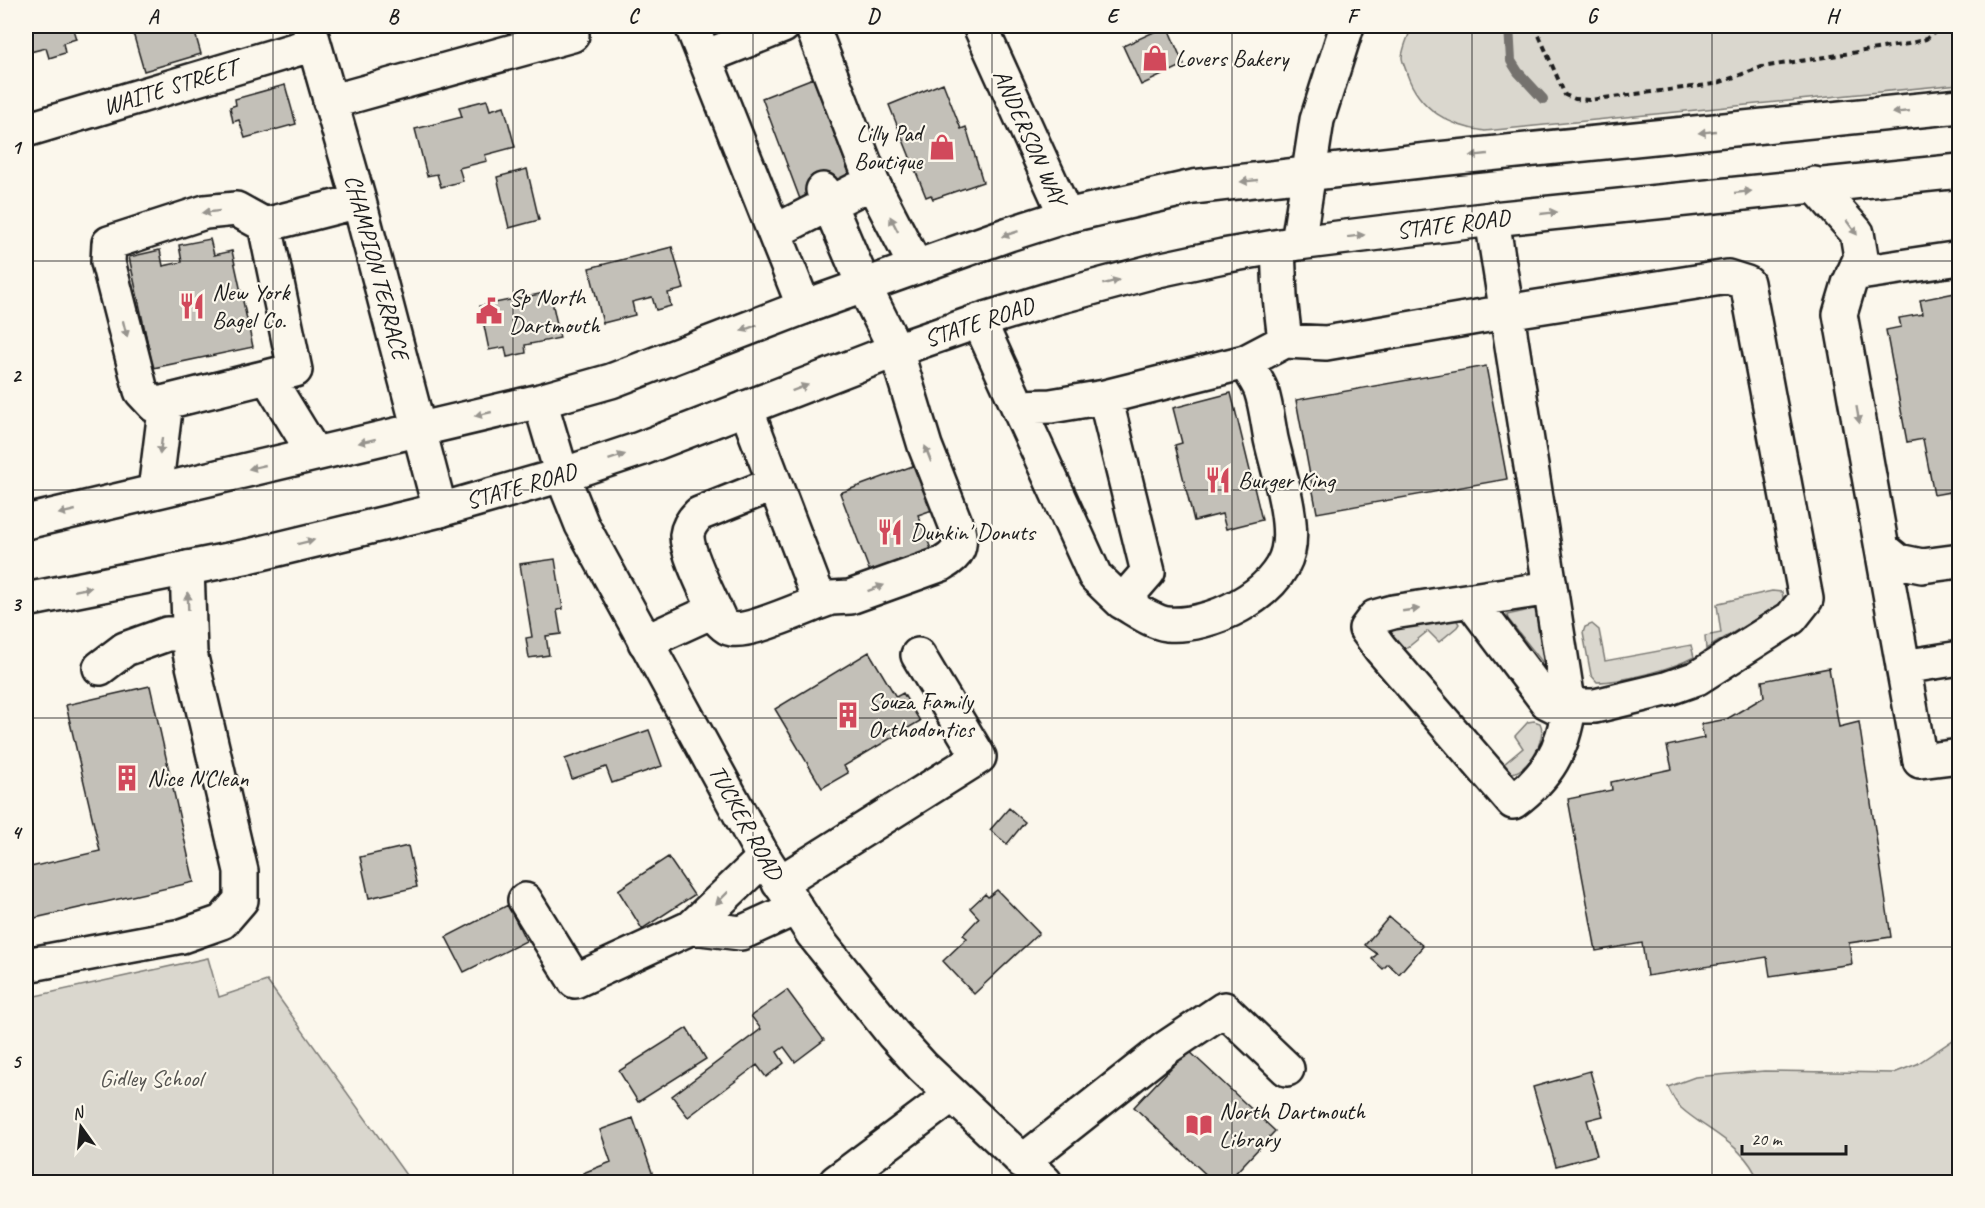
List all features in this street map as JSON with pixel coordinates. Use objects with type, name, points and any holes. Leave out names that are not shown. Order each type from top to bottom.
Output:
[{"type":"main road","points":[[692,26],[804,307]]},
{"type":"main road","points":[[705,57],[783,26]]},
{"type":"main road","points":[[812,26],[872,182],[916,267]]},
{"type":"main road","name":"ANDERSON WAY","points":[[980,26],[1066,216]]},
{"type":"main road","points":[[1285,341],[1280,297],[1288,245],[1308,174],[1317,120],[1347,26]]},
{"type":"main road","name":"CHAMPION TERRACE","points":[[311,35],[360,201],[440,510]]},
{"type":"main road","name":"WAITE STREET","points":[[26,130],[311,35]]},
{"type":"main road","points":[[330,102],[572,35]]},
{"type":"main road","points":[[26,522],[420,429],[611,381],[961,250],[1066,216],[1193,187],[1959,106]]},
{"type":"main road","name":"STATE ROAD","points":[[26,600],[249,556],[440,510],[562,475],[640,449],[896,350],[979,321],[1073,292],[1158,270],[1288,245],[1492,219],[1814,184],[1959,171]]},
{"type":"main road","points":[[774,232],[826,197],[872,182]]},
{"type":"main road","points":[[1814,184],[1857,233],[1861,257],[1840,314],[1920,761],[1959,756]]},
{"type":"main road","points":[[774,484],[699,514],[692,520],[687,536],[688,546],[720,621],[733,630],[743,630],[831,598],[850,597],[932,568],[951,559],[959,551],[961,542],[958,530],[925,446],[896,350],[864,286],[826,197]]},
{"type":"main road","points":[[265,225],[295,370],[160,404],[141,391],[108,262],[109,243],[205,212],[236,209],[265,225],[360,201]]},
{"type":"main road","points":[[1492,219],[1569,707],[1566,730],[1547,769],[1533,787],[1513,802],[1366,629],[1375,617],[1393,612],[1550,588]]},
{"type":"main road","points":[[1853,274],[1959,258]]},
{"type":"main road","points":[[1019,407],[1051,406],[1105,397],[1245,362],[1285,341],[1326,343],[1506,312],[1728,278],[1747,283],[1806,599],[1791,618],[1697,678],[1666,689],[1595,706],[1569,707],[1555,706],[1547,702],[1471,601]]},
{"type":"main road","points":[[979,321],[1095,576],[1128,605],[1165,624],[1202,620],[1223,614],[1249,599],[1277,576],[1288,550],[1289,520],[1261,389],[1245,362]]},
{"type":"main road","points":[[268,378],[314,453]]},
{"type":"main road","points":[[1105,397],[1148,572],[1128,605]]},
{"type":"main road","name":"TUCKER ROAD","points":[[540,400],[562,475],[582,525],[780,883],[834,963],[892,1034],[952,1095],[1034,1172]]},
{"type":"main road","points":[[155,490],[160,404]]},
{"type":"main road","points":[[746,408],[820,602]]},
{"type":"main road","points":[[1882,548],[1898,561],[1922,566],[1959,561]]},
{"type":"main road","points":[[26,965],[182,936],[222,922],[241,900],[241,871],[190,653],[187,568]]},
{"type":"main road","points":[[645,642],[715,610]]},
{"type":"main road","points":[[100,668],[125,649],[167,634],[189,634]]},
{"type":"main road","points":[[525,900],[575,981],[780,883],[979,757],[918,655]]},
{"type":"main road","points":[[1903,667],[1959,658]]},
{"type":"main road","points":[[692,927],[741,933],[780,883]]},
{"type":"main road","points":[[1034,1172],[1166,1048],[1224,1010],[1287,1069]]},
{"type":"main road","points":[[836,1182],[952,1095]]},
{"type":"path","points":[[1535,26],[1565,95],[1575,99],[1589,100],[1715,84],[1762,67],[1908,44],[1926,39],[1943,26]]},
{"type":"green space","points":[[1412,26],[1959,26],[1959,84],[1485,131],[1448,120],[1437,114],[1419,97],[1412,86],[1402,59]]},
{"type":"green space","points":[[1772,591],[1782,592],[1784,602],[1706,649],[1705,636],[1721,633],[1717,605],[1719,603]]},
{"type":"green space","points":[[1543,607],[1547,668],[1507,615]]},
{"type":"green space","points":[[1456,619],[1459,624],[1457,627],[1439,642],[1428,631],[1404,648],[1391,635],[1393,628]]},
{"type":"green space","points":[[1592,624],[1599,630],[1605,661],[1691,645],[1694,657],[1647,674],[1597,682],[1591,675],[1583,633],[1585,627]]},
{"type":"green space","points":[[1528,722],[1540,723],[1542,730],[1538,746],[1523,768],[1509,773],[1504,764],[1523,748],[1515,736]]},
{"type":"green space","name":"Gidley School","points":[[208,958],[219,997],[267,981],[411,1182],[26,1182],[26,998]]},
{"type":"green space","points":[[1959,1036],[1959,1182],[1759,1182],[1745,1158],[1725,1140],[1681,1108],[1668,1087],[1695,1077],[1764,1071],[1894,1073],[1917,1064]]},
{"type":"building","points":[[26,26],[72,26],[76,39],[63,43],[65,53],[49,58],[46,48],[30,52]]},
{"type":"building","points":[[131,26],[193,26],[201,54],[144,71]]},
{"type":"building","points":[[1167,26],[1184,65],[1141,85],[1123,46]]},
{"type":"building","points":[[813,78],[852,180],[800,199],[762,98]]},
{"type":"building","points":[[943,83],[961,129],[966,127],[983,182],[933,199],[931,195],[926,197],[889,105]]},
{"type":"building","points":[[285,85],[296,124],[245,138],[239,120],[233,122],[230,107],[236,105],[235,99]]},
{"type":"building","points":[[487,100],[490,110],[504,106],[515,147],[485,155],[487,161],[459,168],[463,181],[441,187],[437,174],[427,176],[415,129],[462,117],[459,107]]},
{"type":"building","points":[[527,169],[539,220],[509,228],[497,177]]},
{"type":"building","name":"New York Bagel Co.","points":[[210,239],[214,255],[232,251],[253,347],[153,368],[129,257],[160,250],[163,266],[182,262],[179,245]]},
{"type":"building","points":[[672,247],[684,289],[668,293],[671,306],[656,310],[652,297],[632,302],[635,315],[603,323],[589,268]]},
{"type":"building","points":[[550,292],[560,338],[525,345],[526,353],[507,357],[505,347],[489,350],[480,306]]},
{"type":"building","points":[[1960,292],[1960,496],[1950,498],[1950,492],[1934,495],[1923,439],[1907,442],[1886,330],[1901,327],[1899,318],[1923,314],[1920,300]]},
{"type":"building","points":[[1486,366],[1507,479],[1317,513],[1296,400]]},
{"type":"building","name":"Burger King","points":[[1231,393],[1262,520],[1226,529],[1222,514],[1194,521],[1175,445],[1182,443],[1173,408]]},
{"type":"building","name":"Dunkin' Donuts","points":[[918,464],[935,509],[918,515],[931,549],[870,572],[840,493]]},
{"type":"building","points":[[555,559],[563,609],[557,610],[561,634],[546,636],[549,655],[529,658],[526,638],[532,637],[520,564]]},
{"type":"building","name":"Souza Family Orthodontics","points":[[869,652],[896,697],[903,693],[920,721],[844,766],[848,773],[822,788],[775,709]]},
{"type":"building","points":[[1829,668],[1839,727],[1859,722],[1891,937],[1849,943],[1852,964],[1770,976],[1767,957],[1647,976],[1642,943],[1596,951],[1568,799],[1612,790],[1611,782],[1672,769],[1667,746],[1704,738],[1701,724],[1727,719],[1764,697],[1762,681]]},
{"type":"building","name":"Nice N'Clean","points":[[150,686],[194,882],[26,920],[26,868],[100,851],[66,705]]},
{"type":"building","points":[[649,730],[662,766],[612,783],[606,767],[572,779],[565,759]]},
{"type":"building","points":[[1009,808],[1025,822],[1007,844],[990,830]]},
{"type":"building","points":[[408,846],[417,887],[369,898],[360,857]]},
{"type":"building","points":[[668,857],[694,895],[642,929],[618,890]]},
{"type":"building","points":[[997,890],[1039,933],[974,994],[943,961],[967,938],[963,935],[979,918],[970,908],[985,894],[988,897]]},
{"type":"building","points":[[508,905],[526,941],[464,972],[446,937]]},
{"type":"building","points":[[1389,917],[1423,946],[1399,974],[1388,964],[1383,969],[1372,959],[1377,954],[1365,945]]},
{"type":"building","points":[[787,990],[824,1040],[795,1062],[784,1047],[777,1052],[784,1063],[766,1077],[757,1065],[688,1117],[672,1096],[761,1029],[751,1016]]},
{"type":"building","points":[[687,1028],[706,1059],[638,1102],[619,1071]]},
{"type":"building","points":[[1188,1050],[1275,1131],[1227,1182],[1214,1182],[1134,1107]]},
{"type":"building","points":[[1590,1071],[1603,1116],[1587,1120],[1597,1155],[1556,1166],[1533,1087]]},
{"type":"building","points":[[633,1118],[654,1178],[642,1182],[618,1182],[617,1179],[606,1182],[586,1182],[583,1173],[611,1162],[600,1130]]},
{"type":"waterway","points":[[1509,26],[1511,61],[1543,99]]},
{"type":"place","name":"Lovers Bakery","points":[[1155,58]]},
{"type":"place","name":"Lilly Pad Boutique","points":[[942,147]]},
{"type":"place","name":"New York Bagel Co.","points":[[192,306]]},
{"type":"place","name":"Sp North Dartmouth","points":[[489,311]]},
{"type":"place","name":"Burger King","points":[[1218,480]]},
{"type":"place","name":"Dunkin' Donuts","points":[[890,532]]},
{"type":"place","name":"Souza Family Orthodontics","points":[[848,715]]},
{"type":"place","name":"Nice N'Clean","points":[[127,778]]},
{"type":"place","name":"North Dartmouth Library","points":[[1199,1125]]}]
